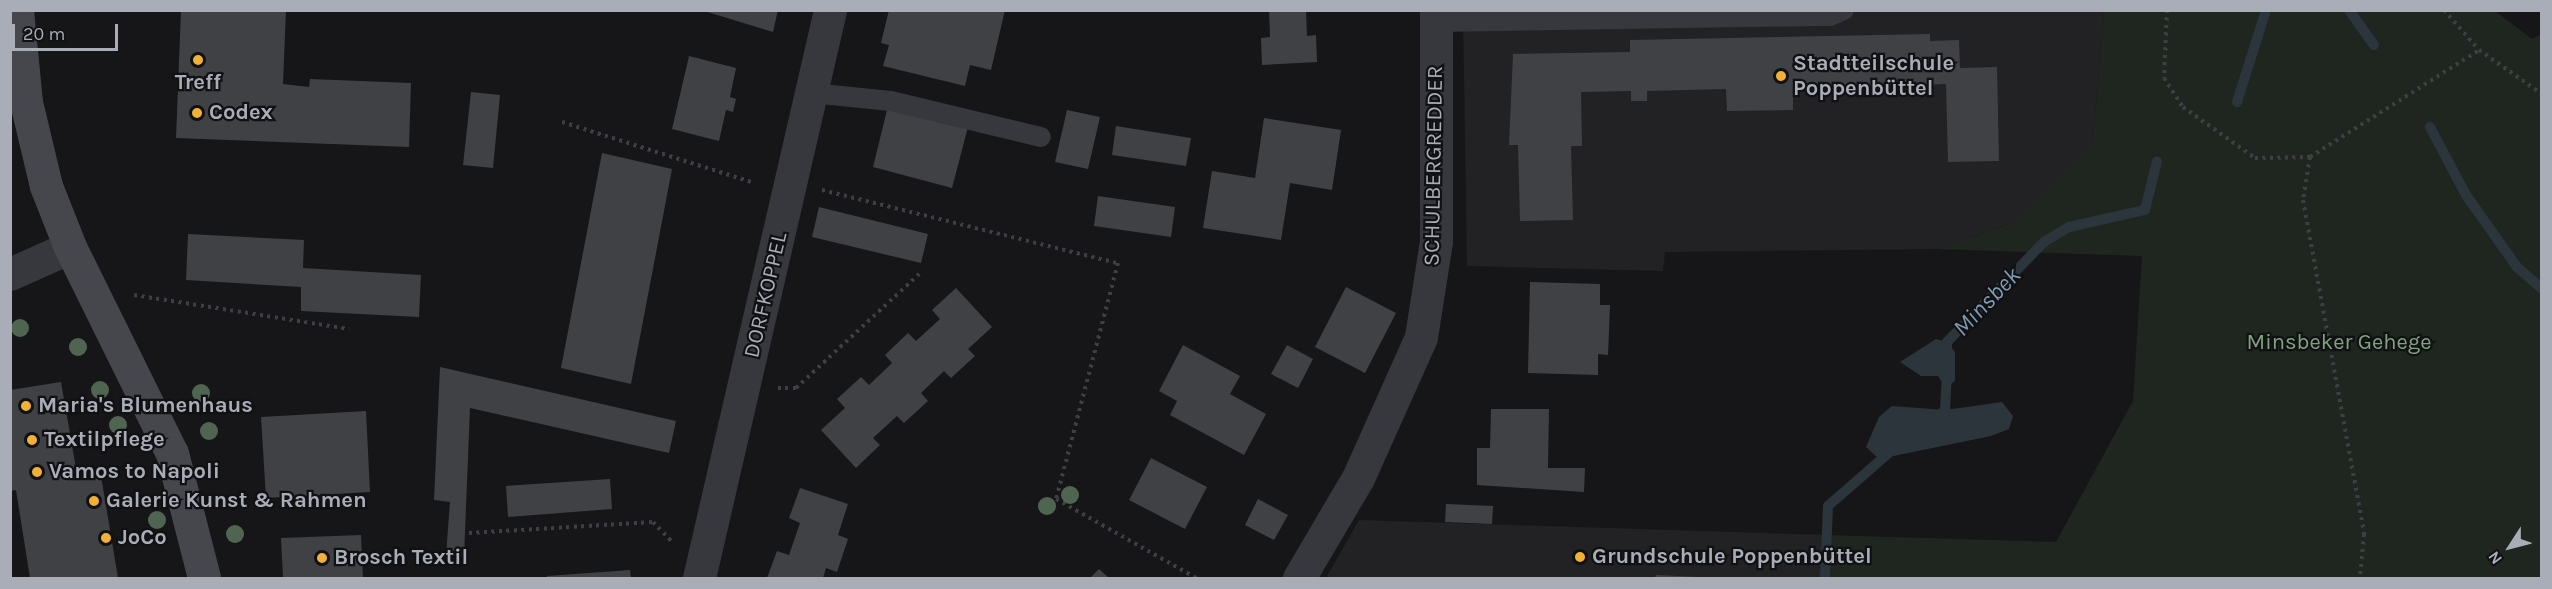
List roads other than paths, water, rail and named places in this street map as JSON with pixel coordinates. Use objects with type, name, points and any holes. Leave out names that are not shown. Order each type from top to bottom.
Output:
[{"type":"main road","points":[[17,10],[26,102],[46,186],[70,247],[172,453],[204,579]]},
{"type":"street","name":"DORFKOPPEL","points":[[700,575],[830,10]]},
{"type":"street","name":"SCHULBERGREDDER","points":[[1299,579],[1359,478],[1421,337],[1436,241],[1436,16]]},
{"type":"street","points":[[10,274],[70,247]]},
{"type":"lane","points":[[1436,16],[1830,16],[1844,10]]},
{"type":"lane","points":[[812,93],[891,101],[1041,137]]},
{"type":"waterway","name":"Minsbek","points":[[2237,102],[2266,10]]},
{"type":"waterway","points":[[2349,10],[2374,45]]},
{"type":"waterway","points":[[2430,127],[2466,195],[2517,267],[2542,289]]},
{"type":"waterway","name":"Minsbek","points":[[1947,355],[1947,342],[2044,242],[2069,227],[2145,210],[2157,161]]},
{"type":"waterway","name":"Minsbek","points":[[1935,420],[1945,410],[1947,374]]},
{"type":"waterway","name":"Minsbek","points":[[1825,578],[1828,506],[1891,451]]},
{"type":"place","name":"Treff","points":[[198,60]]},
{"type":"place","name":"Stadtteilschule Poppenbüttel","points":[[1781,76]]},
{"type":"place","name":"Codex","points":[[197,113]]},
{"type":"place","name":"Maria's Blumenhaus","points":[[26,406]]},
{"type":"place","name":"Textilpflege","points":[[32,440]]},
{"type":"place","name":"Vamos to Napoli","points":[[37,472]]},
{"type":"place","name":"Galerie Kunst & Rahmen","points":[[94,501]]},
{"type":"place","name":"JoCo","points":[[106,538]]},
{"type":"place","name":"Grundschule Poppenbüttel","points":[[1580,557]]},
{"type":"place","name":"Brosch Textil","points":[[322,558]]},
{"type":"park label","name":"Minsbeker Gehege","points":[[2339,343]]}]
